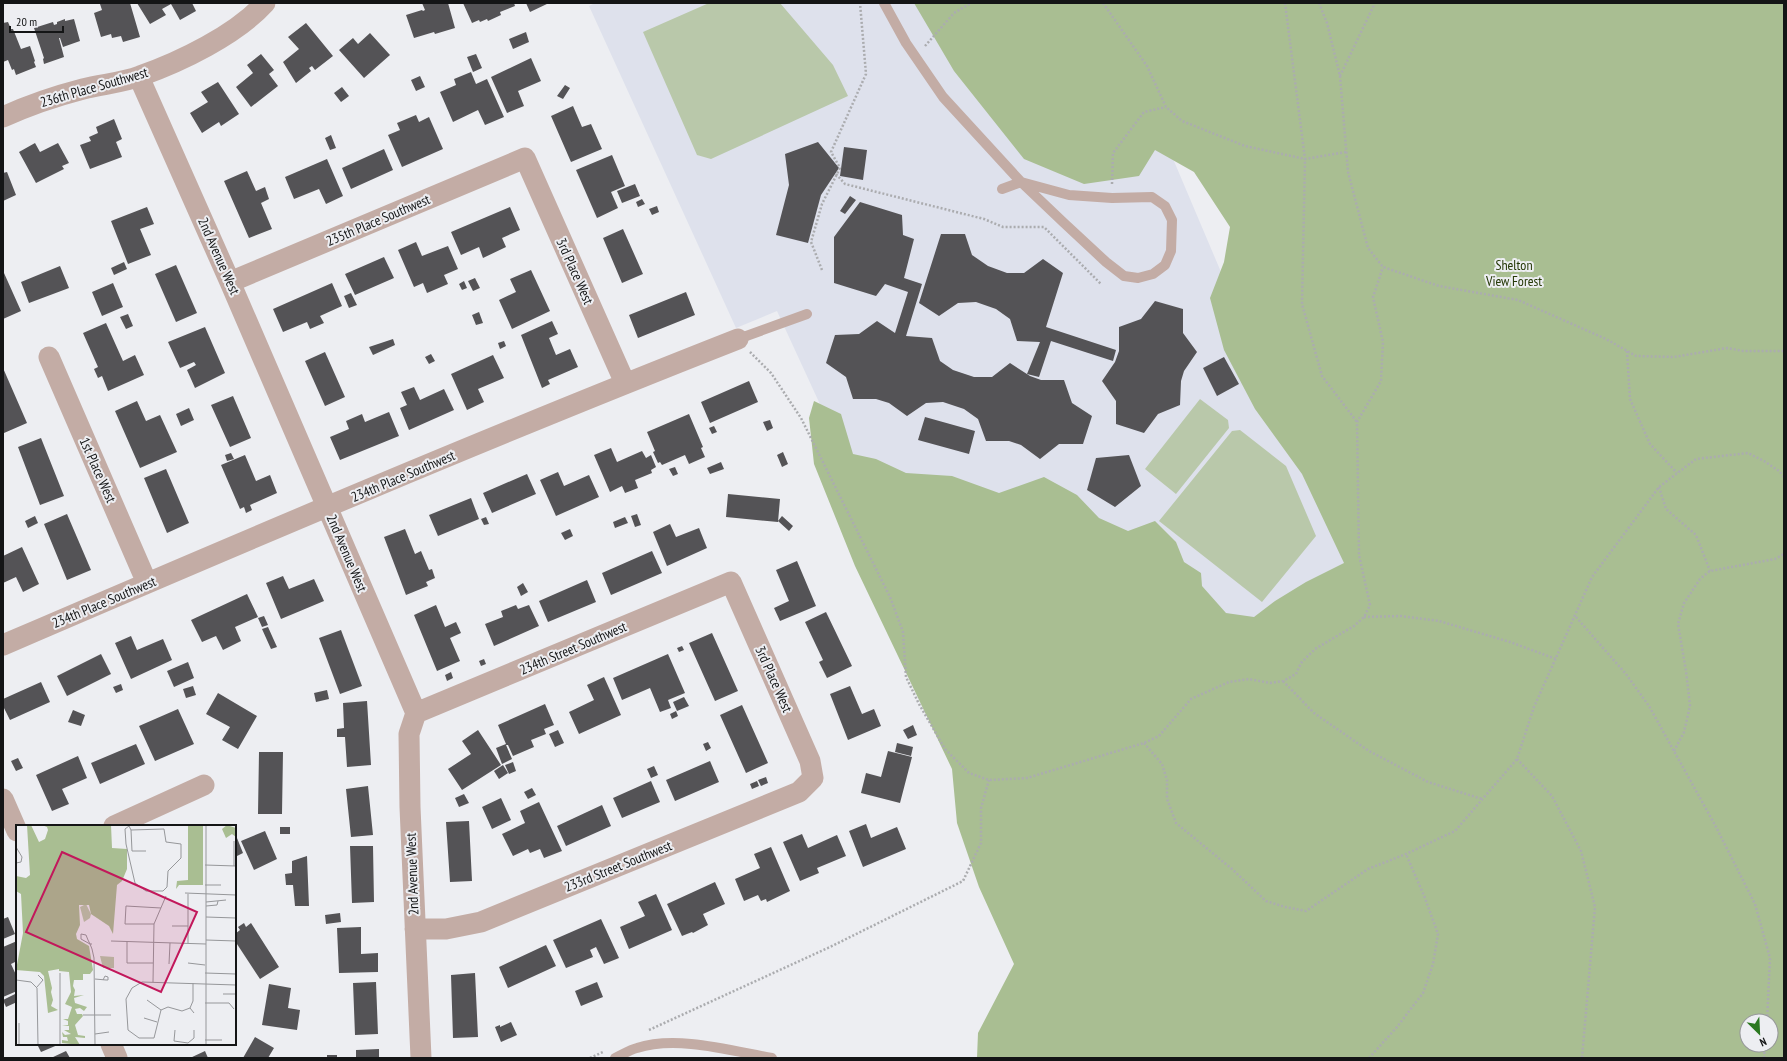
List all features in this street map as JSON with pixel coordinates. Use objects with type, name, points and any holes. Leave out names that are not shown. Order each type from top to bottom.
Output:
[{"type":"street","name":"236th Place Southwest","points":[[3,117],[25,106],[83,89],[139,76],[201,50],[254,14],[265,3]]},
{"type":"street","name":"2nd Avenue West","points":[[139,76],[328,507],[416,714],[409,734],[410,807],[421,1058]]},
{"type":"street","name":"235th Place Southwest","points":[[230,282],[525,158]]},
{"type":"street","name":"3rd Place West","points":[[525,158],[625,383]]},
{"type":"street","name":"234th Place Southwest","points":[[3,645],[147,583],[625,383],[738,339]]},
{"type":"street","name":"1st Place West","points":[[49,357],[147,583]]},
{"type":"street","name":"3rd Place West","points":[[731,582],[810,761],[813,778]]},
{"type":"street","name":"234th Street Southwest","points":[[416,714],[731,582]]},
{"type":"street","name":"233rd Street Southwest","points":[[415,929],[446,929],[481,922],[799,792],[813,778]]},
{"type":"street","points":[[116,825],[204,786]]},
{"type":"street","points":[[3,799],[16,829]]},
{"type":"lane","points":[[884,3],[915,57],[943,97],[1021,182],[1062,222],[1124,276],[1138,278],[1153,274],[1165,265],[1171,251],[1173,236],[1172,220],[1165,206],[1152,197],[1112,198],[1068,195],[1021,182],[1002,189]]},
{"type":"lane","points":[[738,339],[807,314]]},
{"type":"lane","points":[[614,1058],[637,1048],[662,1043],[686,1043],[772,1058]]},
{"type":"path","points":[[822,270],[811,242],[822,204],[840,168],[831,152],[866,74],[860,3]]},
{"type":"path","points":[[915,57],[954,13],[971,3]]},
{"type":"path","points":[[1103,3],[1148,66],[1166,107],[1182,121],[1245,146],[1305,159],[1346,152]]},
{"type":"path","points":[[1285,3],[1305,159],[1302,304],[1322,376],[1357,422]]},
{"type":"path","points":[[1319,3],[1327,24],[1340,76],[1348,172],[1368,248],[1383,267],[1439,286],[1518,300],[1606,339],[1636,356],[1674,357],[1727,348],[1743,351],[1784,351]]},
{"type":"path","points":[[1340,76],[1375,3]]},
{"type":"path","points":[[1112,198],[1113,153],[1144,112],[1166,107]]},
{"type":"path","points":[[836,174],[844,184],[984,219],[1003,227],[1044,227],[1101,284]]},
{"type":"path","points":[[738,339],[771,373],[801,418],[887,590],[904,632],[906,677],[919,704],[945,749],[969,773],[988,780],[1027,778],[1144,743],[1159,736],[1191,699],[1230,682],[1249,679],[1270,683],[1283,681],[1296,674],[1301,662],[1315,649],[1354,626],[1364,617],[1370,605],[1359,554],[1357,422],[1381,381],[1382,342],[1373,298],[1383,267]]},
{"type":"path","points":[[1627,352],[1630,399],[1650,444],[1677,473]]},
{"type":"path","points":[[1144,743],[1162,764],[1167,780],[1167,799],[1176,823],[1232,869],[1266,901],[1285,907],[1306,911],[1368,869],[1406,854],[1455,831],[1517,759],[1534,707],[1576,616],[1592,577],[1659,487],[1696,459],[1748,453],[1779,472],[1784,477]]},
{"type":"path","points":[[1779,472],[1784,471]]},
{"type":"path","points":[[1659,487],[1666,509],[1696,536],[1710,571]]},
{"type":"path","points":[[1674,752],[1684,732],[1690,706],[1678,624],[1684,603],[1700,579],[1710,571],[1775,559],[1784,554]]},
{"type":"path","points":[[1364,617],[1401,616],[1439,621],[1510,642],[1556,659]]},
{"type":"path","points":[[1576,616],[1626,674],[1649,706],[1715,825],[1755,904],[1770,958],[1767,1013]]},
{"type":"path","points":[[1283,681],[1314,713],[1369,751],[1428,782],[1482,799]]},
{"type":"path","points":[[1517,759],[1552,796],[1582,851],[1595,907],[1582,1058]]},
{"type":"path","points":[[645,1032],[830,947],[963,881],[981,843],[981,808],[988,780]]},
{"type":"path","points":[[1369,1058],[1423,993],[1433,964],[1438,934],[1425,898],[1406,854]]},
{"type":"path","points":[[590,1058],[604,1052]]},
{"type":"shaded area","points":[[595,3],[1107,3],[1360,600],[982,756],[777,311],[736,328],[589,6]]},
{"type":"green space","points":[[709,3],[780,3],[833,65],[848,96],[711,159],[697,155],[643,32]]},
{"type":"green space","name":"Shelton View Forest","points":[[914,3],[1784,3],[1784,1058],[977,1058],[978,1033],[1014,964],[979,887],[957,823],[952,769],[855,566],[814,464],[809,418],[814,401],[841,414],[853,454],[876,459],[906,473],[952,476],[999,493],[1044,477],[1077,495],[1099,518],[1128,531],[1155,521],[1176,542],[1184,562],[1201,573],[1202,586],[1226,613],[1254,617],[1275,601],[1306,582],[1344,563],[1302,474],[1255,409],[1224,350],[1210,298],[1224,262],[1230,227],[1194,172],[1155,150],[1139,176],[1084,184],[1024,159],[954,71]]},
{"type":"green space","points":[[1200,399],[1228,420],[1229,428],[1176,494],[1145,469]]},
{"type":"green space","points":[[1240,430],[1286,466],[1316,536],[1262,602],[1159,521],[1232,431]]},
{"type":"building","points":[[130,3],[140,37],[123,42],[121,36],[112,38],[111,34],[101,37],[94,13],[102,10],[100,4]]},
{"type":"building","points":[[137,3],[192,3],[196,11],[180,20],[171,4],[162,9],[166,15],[150,24]]},
{"type":"building","points":[[422,3],[448,3],[455,28],[414,38],[406,15],[425,10]]},
{"type":"building","points":[[463,3],[514,3],[515,6],[500,12],[501,15],[488,21],[487,19],[480,22],[479,20],[472,23]]},
{"type":"building","points":[[526,3],[549,3],[530,12]]},
{"type":"building","points":[[65,19],[65,21],[74,19],[80,41],[63,47],[59,38],[64,57],[44,64],[44,58],[34,28],[53,22],[54,25]]},
{"type":"building","points":[[8,22],[11,29],[13,29],[21,49],[30,46],[36,67],[16,75],[8,60],[3,62],[3,23]]},
{"type":"building","points":[[306,23],[333,56],[315,70],[312,66],[309,68],[311,71],[296,83],[283,62],[299,49],[288,37]]},
{"type":"building","points":[[526,32],[529,42],[513,49],[509,39]]},
{"type":"building","points":[[370,33],[390,55],[364,78],[339,50],[353,38],[358,44]]},
{"type":"building","points":[[261,54],[274,70],[269,74],[278,86],[251,107],[236,87],[253,73],[247,65]]},
{"type":"building","points":[[476,54],[482,68],[473,72],[467,57]]},
{"type":"building","points":[[531,58],[541,81],[518,91],[524,106],[507,113],[491,77]]},
{"type":"building","points":[[471,72],[476,84],[487,79],[504,117],[485,125],[478,110],[453,122],[440,92],[456,85],[454,79]]},
{"type":"building","points":[[420,76],[425,87],[416,91],[411,80]]},
{"type":"building","points":[[218,82],[239,114],[221,126],[219,122],[202,133],[190,113],[208,102],[201,92]]},
{"type":"building","points":[[565,85],[570,88],[563,99],[557,96]]},
{"type":"building","points":[[342,87],[349,96],[341,102],[334,93]]},
{"type":"building","points":[[573,106],[582,127],[591,124],[602,149],[571,162],[551,116]]},
{"type":"building","points":[[416,115],[419,122],[429,117],[443,149],[402,167],[388,135],[400,130],[397,123]]},
{"type":"building","points":[[114,119],[122,139],[116,142],[122,157],[90,169],[80,145],[91,141],[89,137],[98,133],[96,127]]},
{"type":"building","points":[[331,135],[336,148],[330,150],[325,138]]},
{"type":"building","points":[[818,142],[839,168],[821,195],[808,243],[776,235],[789,185],[785,154]]},
{"type":"building","points":[[35,143],[40,152],[58,143],[69,163],[62,166],[64,169],[36,183],[19,152]]},
{"type":"building","points":[[844,147],[867,150],[863,180],[840,176]]},
{"type":"building","points":[[384,149],[393,170],[351,189],[342,168]]},
{"type":"building","points":[[612,155],[625,186],[611,192],[618,208],[597,218],[576,170]]},
{"type":"building","points":[[327,159],[343,196],[326,204],[319,189],[294,199],[285,177]]},
{"type":"building","points":[[247,171],[256,191],[265,187],[269,199],[261,203],[272,229],[249,238],[224,181]]},
{"type":"building","points":[[7,172],[16,195],[3,201],[3,173]]},
{"type":"building","points":[[635,184],[640,196],[622,203],[617,191]]},
{"type":"building","points":[[850,196],[856,200],[845,214],[840,211]]},
{"type":"building","points":[[642,199],[645,204],[638,207],[636,202]]},
{"type":"building","points":[[860,202],[902,215],[903,235],[914,239],[904,278],[922,284],[906,336],[932,338],[940,361],[953,370],[974,377],[992,377],[1010,363],[1030,376],[1041,380],[1064,380],[1072,403],[1092,416],[1083,444],[1059,444],[1040,459],[1021,445],[1009,441],[986,441],[978,419],[964,409],[943,402],[926,403],[907,416],[889,403],[876,399],[853,399],[846,377],[826,363],[835,335],[859,334],[877,321],[895,333],[908,292],[885,284],[876,296],[834,283],[834,237]]},
{"type":"building","points":[[657,206],[659,212],[652,215],[649,209]]},
{"type":"building","points":[[147,207],[154,224],[140,229],[151,255],[128,264],[111,221]]},
{"type":"building","points":[[510,207],[520,230],[502,238],[506,247],[483,258],[479,247],[461,255],[451,232]]},
{"type":"building","points":[[623,229],[643,274],[622,283],[603,238]]},
{"type":"building","points":[[941,234],[965,234],[972,255],[988,266],[1007,273],[1024,273],[1043,259],[1063,273],[1046,327],[1116,350],[1113,361],[1051,341],[1039,377],[1027,374],[1040,342],[1017,341],[1010,319],[996,309],[976,302],[958,303],[939,316],[919,303]]},
{"type":"building","points":[[416,242],[422,256],[448,246],[458,269],[444,275],[448,284],[427,293],[423,283],[414,287],[398,250]]},
{"type":"building","points":[[384,257],[394,278],[355,295],[345,274]]},
{"type":"building","points":[[124,262],[127,269],[114,275],[111,268]]},
{"type":"building","points":[[176,265],[197,313],[176,322],[155,274]]},
{"type":"building","points":[[60,266],[69,288],[29,303],[21,282]]},
{"type":"building","points":[[531,270],[550,311],[512,329],[499,300],[516,292],[510,279]]},
{"type":"building","points":[[4,273],[21,311],[3,319],[3,274]]},
{"type":"building","points":[[475,278],[480,288],[473,291],[468,281]]},
{"type":"building","points":[[464,281],[467,288],[462,290],[459,284]]},
{"type":"building","points":[[113,283],[123,307],[102,316],[92,292]]},
{"type":"building","points":[[332,283],[342,306],[320,316],[324,323],[310,329],[307,322],[283,332],[273,309]]},
{"type":"building","points":[[686,292],[695,315],[638,338],[629,315]]},
{"type":"building","points":[[351,293],[357,305],[349,308],[344,296]]},
{"type":"building","points":[[1155,301],[1183,309],[1183,333],[1197,352],[1184,371],[1181,381],[1180,405],[1158,414],[1144,433],[1116,424],[1116,401],[1102,381],[1115,362],[1119,351],[1119,327],[1141,319]]},
{"type":"building","points":[[479,312],[483,323],[476,325],[472,315]]},
{"type":"building","points":[[128,314],[133,326],[126,329],[120,317]]},
{"type":"building","points":[[552,321],[558,334],[549,338],[556,355],[570,349],[578,367],[548,380],[550,384],[542,388],[521,335]]},
{"type":"building","points":[[106,323],[123,361],[135,355],[144,375],[108,391],[102,376],[98,378],[94,369],[98,367],[83,333]]},
{"type":"building","points":[[205,327],[225,373],[195,388],[187,370],[196,365],[194,362],[180,368],[168,342]]},
{"type":"building","points":[[393,339],[395,345],[373,355],[369,347]]},
{"type":"building","points":[[504,341],[506,346],[500,349],[498,343]]},
{"type":"building","points":[[325,352],[345,397],[325,406],[305,361]]},
{"type":"building","points":[[431,354],[435,361],[429,364],[425,357]]},
{"type":"building","points":[[493,355],[504,378],[478,389],[484,402],[467,410],[451,374]]},
{"type":"building","points":[[1224,357],[1239,384],[1217,396],[1203,368]]},
{"type":"building","points":[[3,368],[27,423],[4,433],[3,430]]},
{"type":"building","points":[[749,381],[758,402],[710,423],[701,402]]},
{"type":"building","points":[[414,387],[420,400],[444,389],[454,410],[409,430],[400,408],[407,405],[401,392]]},
{"type":"building","points":[[233,396],[251,438],[230,447],[211,405]]},
{"type":"building","points":[[137,401],[146,421],[160,415],[177,452],[140,468],[115,411]]},
{"type":"building","points":[[189,408],[194,420],[181,426],[176,414]]},
{"type":"building","points":[[389,412],[399,436],[340,460],[330,437],[349,429],[346,421],[362,414],[365,422]]},
{"type":"building","points":[[689,414],[703,447],[701,448],[705,457],[689,464],[685,455],[662,465],[660,462],[658,463],[647,432]]},
{"type":"building","points":[[925,417],[975,431],[969,454],[918,440]]},
{"type":"building","points":[[770,420],[773,428],[767,431],[763,422]]},
{"type":"building","points":[[714,426],[717,432],[712,434],[709,428]]},
{"type":"building","points":[[41,438],[64,496],[40,505],[18,447]]},
{"type":"building","points":[[611,448],[617,462],[642,451],[646,458],[651,455],[656,467],[651,470],[652,473],[635,480],[638,488],[625,493],[622,486],[610,492],[594,455]]},
{"type":"building","points":[[783,452],[788,464],[782,467],[777,455]]},
{"type":"building","points":[[231,453],[234,459],[227,461],[225,455]]},
{"type":"building","points":[[245,455],[256,481],[270,475],[277,493],[250,505],[252,510],[246,513],[244,507],[240,509],[221,465]]},
{"type":"building","points":[[1129,455],[1141,486],[1115,507],[1087,490],[1096,458]]},
{"type":"building","points":[[721,462],[724,469],[710,474],[707,468]]},
{"type":"building","points":[[675,467],[678,474],[673,476],[669,469]]},
{"type":"building","points":[[166,469],[189,523],[167,533],[144,478]]},
{"type":"building","points":[[558,472],[564,486],[589,475],[599,497],[556,516],[540,480]]},
{"type":"building","points":[[527,474],[536,494],[492,513],[483,493]]},
{"type":"building","points":[[728,494],[780,499],[778,522],[726,517]]},
{"type":"building","points":[[471,498],[479,519],[438,536],[429,515]]},
{"type":"building","points":[[67,514],[91,570],[67,580],[44,524]]},
{"type":"building","points":[[637,514],[641,525],[635,527],[631,516]]},
{"type":"building","points":[[35,516],[38,523],[28,528],[25,521]]},
{"type":"building","points":[[782,516],[793,526],[789,531],[778,521]]},
{"type":"building","points":[[486,517],[489,524],[484,525],[481,519]]},
{"type":"building","points":[[625,517],[628,523],[615,528],[613,522]]},
{"type":"building","points":[[670,524],[676,537],[699,528],[707,548],[667,566],[653,532]]},
{"type":"building","points":[[405,529],[415,554],[421,551],[429,570],[432,569],[435,578],[426,582],[428,586],[406,595],[384,537]]},
{"type":"building","points":[[570,529],[573,536],[565,540],[561,533]]},
{"type":"building","points":[[22,547],[39,584],[23,592],[16,577],[3,583],[3,556]]},
{"type":"building","points":[[652,551],[662,573],[611,595],[602,573]]},
{"type":"building","points":[[797,561],[816,606],[780,621],[774,608],[789,601],[776,570]]},
{"type":"building","points":[[283,576],[289,589],[314,579],[324,601],[281,619],[266,583]]},
{"type":"building","points":[[587,580],[596,602],[548,622],[539,601]]},
{"type":"building","points":[[523,583],[528,592],[521,596],[517,587]]},
{"type":"building","points":[[247,594],[258,617],[235,627],[241,641],[223,650],[216,636],[202,642],[191,620]]},
{"type":"building","points":[[436,605],[445,627],[456,622],[461,633],[450,638],[460,661],[437,671],[414,615]]},
{"type":"building","points":[[516,605],[518,609],[529,605],[539,626],[494,646],[485,624],[503,617],[501,611]]},
{"type":"building","points":[[826,612],[852,666],[827,678],[819,662],[823,660],[805,622]]},
{"type":"building","points":[[264,616],[268,625],[262,627],[258,618]]},
{"type":"building","points":[[268,627],[277,647],[271,649],[262,629]]},
{"type":"building","points":[[341,630],[362,686],[340,694],[319,638]]},
{"type":"building","points":[[712,633],[738,691],[715,701],[689,643]]},
{"type":"building","points":[[131,636],[137,650],[163,639],[172,660],[131,679],[115,643]]},
{"type":"building","points":[[682,646],[684,650],[679,652],[677,648]]},
{"type":"building","points":[[101,654],[111,674],[67,696],[57,676]]},
{"type":"building","points":[[668,654],[685,693],[668,700],[671,708],[660,712],[650,688],[622,700],[613,678]]},
{"type":"building","points":[[484,659],[486,664],[481,666],[479,661]]},
{"type":"building","points":[[188,662],[194,678],[174,687],[167,671]]},
{"type":"building","points":[[451,672],[453,678],[447,681],[445,675]]},
{"type":"building","points":[[604,677],[621,715],[579,734],[569,712],[594,700],[587,685]]},
{"type":"building","points":[[41,682],[50,702],[10,720],[3,706],[3,699]]},
{"type":"building","points":[[121,684],[123,690],[116,693],[113,687]]},
{"type":"building","points":[[193,686],[196,695],[186,698],[183,689]]},
{"type":"building","points":[[850,686],[862,714],[874,709],[881,726],[848,740],[830,694]]},
{"type":"building","points":[[327,690],[329,699],[316,702],[314,693]]},
{"type":"building","points":[[218,693],[257,716],[238,749],[222,740],[230,727],[206,714]]},
{"type":"building","points":[[684,697],[689,706],[677,711],[673,702]]},
{"type":"building","points":[[367,701],[371,765],[347,767],[345,737],[337,737],[337,729],[344,728],[343,703]]},
{"type":"building","points":[[545,704],[554,725],[544,729],[546,734],[531,740],[534,747],[513,756],[508,745],[506,745],[512,759],[502,764],[496,748],[506,744],[498,725]]},
{"type":"building","points":[[742,705],[768,763],[746,773],[720,715]]},
{"type":"building","points":[[178,709],[194,744],[155,761],[139,726]]},
{"type":"building","points":[[73,710],[85,715],[81,726],[68,722]]},
{"type":"building","points":[[676,711],[678,716],[672,719],[670,714]]},
{"type":"building","points":[[913,725],[917,735],[908,739],[903,730]]},
{"type":"building","points":[[478,730],[501,765],[462,790],[448,769],[471,754],[462,741]]},
{"type":"building","points":[[558,730],[564,743],[555,747],[549,734]]},
{"type":"building","points":[[708,742],[711,748],[706,751],[703,744]]},
{"type":"building","points":[[897,743],[913,747],[911,756],[895,752]]},
{"type":"building","points":[[136,744],[145,764],[100,784],[91,763]]},
{"type":"building","points":[[888,751],[912,757],[900,803],[861,793],[866,773],[881,777]]},
{"type":"building","points":[[259,752],[283,752],[282,814],[258,814]]},
{"type":"building","points":[[78,756],[87,778],[62,789],[69,804],[52,811],[36,775]]},
{"type":"building","points":[[18,758],[23,768],[16,771],[11,761]]},
{"type":"building","points":[[710,761],[719,782],[675,801],[666,780]]},
{"type":"building","points":[[513,762],[516,771],[509,774],[505,765]]},
{"type":"building","points":[[503,765],[508,773],[499,779],[494,771]]},
{"type":"building","points":[[654,766],[658,775],[651,778],[647,769]]},
{"type":"building","points":[[766,777],[768,783],[761,786],[758,780]]},
{"type":"building","points":[[651,781],[660,802],[622,818],[613,798]]},
{"type":"building","points":[[757,781],[759,786],[752,789],[750,784]]},
{"type":"building","points":[[368,786],[373,835],[351,837],[346,789]]},
{"type":"building","points":[[532,788],[536,795],[528,799],[524,792]]},
{"type":"building","points":[[464,794],[469,803],[459,807],[455,798]]},
{"type":"building","points":[[501,798],[511,820],[492,829],[482,807]]},
{"type":"building","points":[[539,802],[562,851],[544,858],[540,849],[530,853],[528,849],[513,856],[502,834],[525,823],[520,811]]},
{"type":"building","points":[[602,805],[611,826],[566,846],[557,826]]},
{"type":"building","points":[[469,821],[472,881],[450,882],[446,822]]},
{"type":"building","points":[[866,824],[871,838],[897,827],[906,849],[863,867],[849,831]]},
{"type":"building","points":[[280,827],[290,827],[290,834],[280,834]]},
{"type":"building","points":[[265,831],[277,859],[254,870],[241,841]]},
{"type":"building","points":[[802,834],[808,848],[837,835],[846,856],[817,868],[819,873],[800,881],[783,842]]},
{"type":"building","points":[[236,836],[243,853],[236,856]]},
{"type":"building","points":[[350,846],[373,846],[374,902],[352,903]]},
{"type":"building","points":[[771,847],[790,891],[767,902],[766,899],[761,901],[758,895],[744,901],[735,879],[760,868],[754,854]]},
{"type":"building","points":[[307,856],[309,906],[295,906],[293,885],[286,885],[285,874],[292,873],[292,861]]},
{"type":"building","points":[[715,882],[725,904],[703,914],[708,925],[693,933],[692,932],[682,936],[667,904]]},
{"type":"building","points":[[656,894],[672,930],[629,949],[620,927],[645,916],[638,902]]},
{"type":"building","points":[[340,913],[341,922],[326,924],[325,915]]},
{"type":"building","points":[[8,917],[15,934],[3,939],[3,919]]},
{"type":"building","points":[[601,919],[619,958],[604,964],[596,947],[590,950],[593,957],[566,968],[553,940]]},
{"type":"building","points":[[244,923],[246,927],[251,923],[279,967],[260,979],[236,943],[236,933],[240,930],[238,927]]},
{"type":"building","points":[[361,927],[361,954],[378,953],[378,972],[339,973],[337,928]]},
{"type":"building","points":[[16,941],[16,962],[11,964],[16,975],[16,991],[3,997],[3,947]]},
{"type":"building","points":[[546,945],[556,966],[508,988],[499,967]]},
{"type":"building","points":[[475,973],[478,1037],[453,1038],[451,975]]},
{"type":"building","points":[[376,982],[378,1034],[355,1035],[353,983]]},
{"type":"building","points":[[597,982],[603,997],[581,1006],[575,991]]},
{"type":"building","points":[[269,984],[291,988],[288,1008],[300,1010],[297,1030],[262,1025]]},
{"type":"building","points":[[16,994],[16,1002],[6,1007],[3,1000]]},
{"type":"building","points":[[511,1022],[517,1035],[501,1042],[495,1027],[500,1025],[500,1027]]},
{"type":"building","points":[[255,1037],[274,1048],[268,1058],[243,1058]]},
{"type":"building","points":[[38,1045],[58,1045],[41,1052]]},
{"type":"building","points":[[379,1049],[379,1058],[356,1058],[356,1050]]},
{"type":"building","points":[[66,1051],[70,1058],[51,1058]]},
{"type":"building","points":[[205,1051],[208,1058],[190,1058]]},
{"type":"building","points":[[327,1055],[337,1055],[337,1058],[327,1058]]}]
